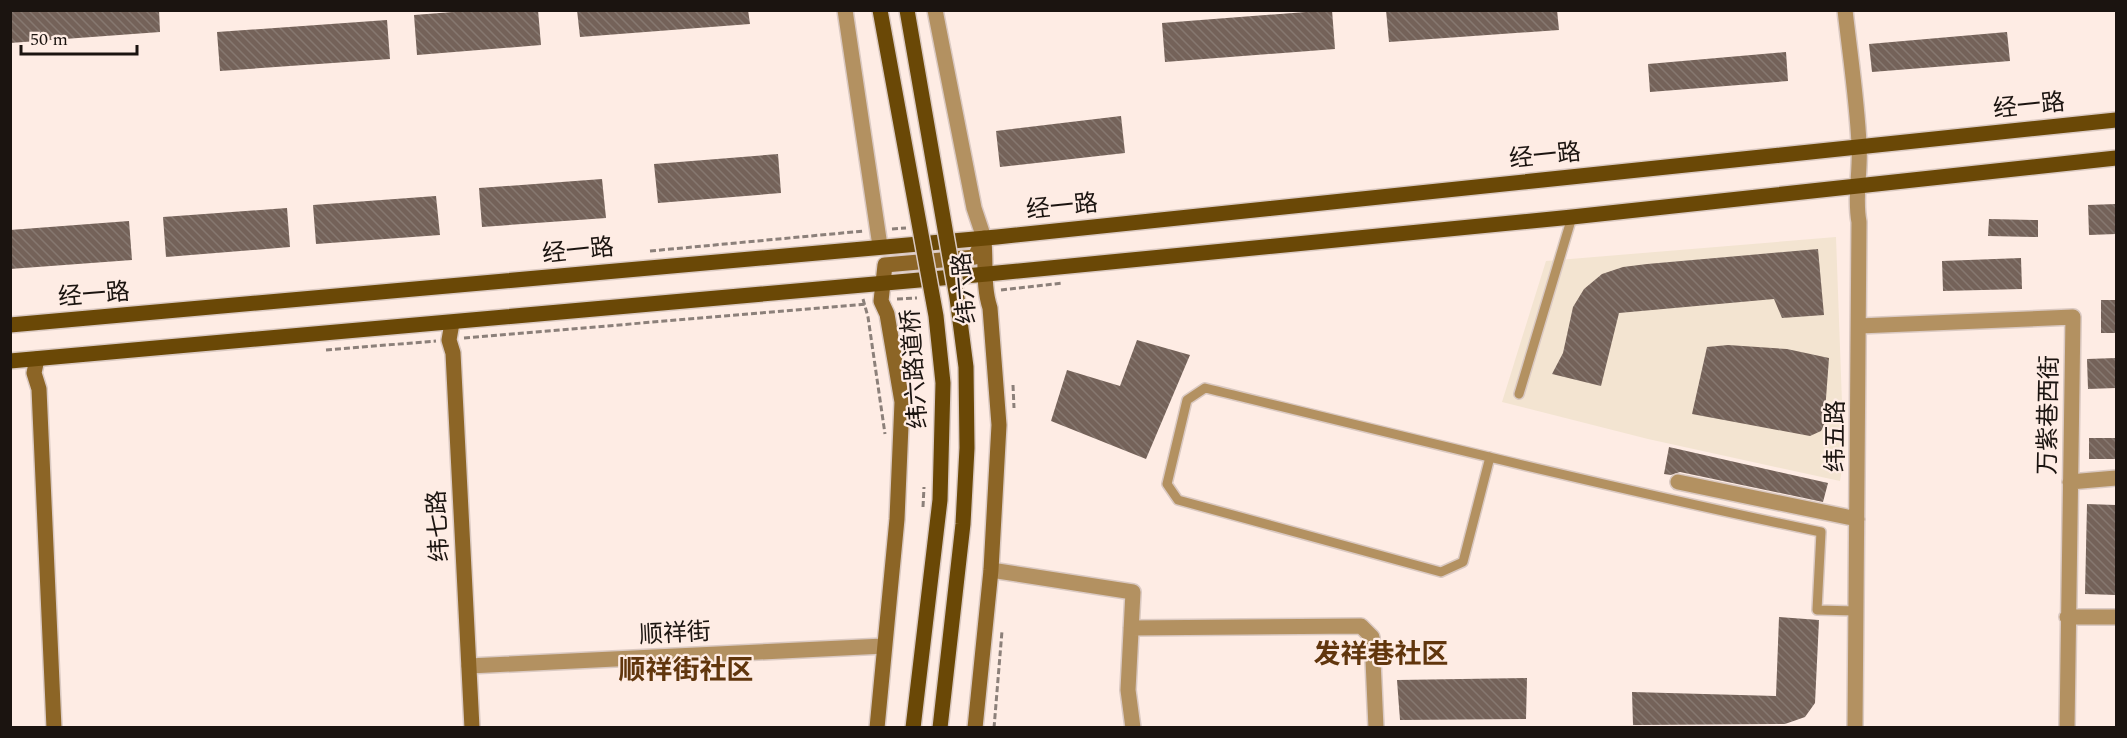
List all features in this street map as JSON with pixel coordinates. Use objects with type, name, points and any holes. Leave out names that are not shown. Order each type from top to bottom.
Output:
[{"type":"main road","name":"纬六路道桥","points":[[880,10],[936,316],[943,383],[940,500],[914,728]]},
{"type":"main road","name":"纬六路道桥","points":[[907,10],[957,298],[966,367],[967,448],[963,524],[940,728]]},
{"type":"main road","name":"经一路","points":[[10,325],[984,238],[2116,120]]},
{"type":"main road","points":[[10,361],[987,274],[1572,217],[2116,158]]},
{"type":"street","points":[[845,10],[880,246]]},
{"type":"street","points":[[935,10],[974,208],[984,238]]},
{"type":"street","name":"纬五路","points":[[1845,10],[1859,145],[1859,185],[1855,202],[1859,222],[1855,728]]},
{"type":"street","name":"纬六路","points":[[975,728],[991,570],[999,425],[990,308],[985,292],[987,274],[984,238]]},
{"type":"street","name":"纬六路","points":[[882,282],[885,265],[975,257],[984,238]]},
{"type":"street","points":[[877,728],[897,519],[902,402],[887,314],[881,301],[882,282]]},
{"type":"street","name":"万紫巷西街","points":[[1859,326],[2073,317],[2067,728]]},
{"type":"street","name":"纬七路","points":[[452,323],[449,340],[453,353],[472,728]]},
{"type":"street","points":[[37,359],[34,373],[39,389],[54,728]]},
{"type":"street","points":[[2070,482],[2116,478]]},
{"type":"street","points":[[1678,482],[1857,519]]},
{"type":"street","points":[[991,570],[1133,592],[1128,690],[1133,728]]},
{"type":"street","points":[[2067,617],[2116,617]]},
{"type":"street","points":[[1131,628],[1361,626],[1372,637],[1376,728]]},
{"type":"street","name":"顺祥街","points":[[469,666],[884,646]]},
{"type":"lane","points":[[1519,394],[1572,217]]},
{"type":"lane","points":[[1490,457],[1463,562],[1441,572],[1178,500],[1167,484],[1187,400],[1205,388],[1490,457],[1650,496],[1821,532],[1817,610],[1856,611]]},
{"type":"path","points":[[645,252],[857,231],[912,228]]},
{"type":"path","points":[[857,231],[860,248]]},
{"type":"path","points":[[863,284],[863,306],[868,317],[885,439]]},
{"type":"path","points":[[922,512],[924,478]]},
{"type":"shaded area","points":[[1836,237],[1844,458],[1840,481],[1648,439],[1502,402],[1546,261]]},
{"type":"building","points":[[10,10],[159,10],[160,32],[10,43]]},
{"type":"building","points":[[479,10],[538,10],[541,45],[417,55],[414,15]]},
{"type":"building","points":[[577,10],[748,10],[750,24],[580,37]]},
{"type":"building","points":[[1332,10],[1335,49],[1165,62],[1162,23]]},
{"type":"building","points":[[1386,10],[1557,10],[1559,30],[1389,42]]},
{"type":"building","points":[[387,20],[390,59],[220,71],[217,32]]},
{"type":"building","points":[[2007,32],[2010,61],[1872,72],[1869,44]]},
{"type":"building","points":[[1786,52],[1788,81],[1650,92],[1648,64]]},
{"type":"building","points":[[1121,116],[1125,153],[1000,167],[996,131]]},
{"type":"building","points":[[778,154],[781,193],[658,203],[654,164]]},
{"type":"building","points":[[602,179],[606,218],[482,227],[479,188]]},
{"type":"building","points":[[436,196],[440,235],[316,244],[313,205]]},
{"type":"building","points":[[2116,204],[2116,234],[2089,235],[2088,205]]},
{"type":"building","points":[[287,208],[290,247],[166,257],[163,217]]},
{"type":"building","points":[[1989,219],[2038,220],[2038,237],[1988,236]]},
{"type":"building","points":[[129,221],[132,260],[10,269],[10,230]]},
{"type":"building","points":[[1818,249],[1824,315],[1782,318],[1774,299],[1619,313],[1601,386],[1552,374],[1563,353],[1573,307],[1584,289],[1602,274],[1623,267],[1647,264]]},
{"type":"building","points":[[2021,258],[2022,289],[1943,291],[1942,261]]},
{"type":"building","points":[[2101,300],[2116,300],[2116,333],[2101,333]]},
{"type":"building","points":[[1137,340],[1190,355],[1146,459],[1051,421],[1067,370],[1120,386]]},
{"type":"building","points":[[1728,345],[1787,349],[1829,358],[1824,425],[1821,431],[1810,436],[1692,414],[1707,347]]},
{"type":"building","points":[[2116,358],[2116,388],[2088,389],[2087,359]]},
{"type":"building","points":[[2089,438],[2116,438],[2116,459],[2089,459]]},
{"type":"building","points":[[1669,447],[1828,483],[1823,502],[1680,472],[1671,475],[1664,474]]},
{"type":"building","points":[[2087,504],[2116,505],[2116,595],[2085,594]]},
{"type":"building","points":[[1779,617],[1819,620],[1815,703],[1805,717],[1785,724],[1633,725],[1632,692],[1776,696]]},
{"type":"building","points":[[1527,678],[1526,719],[1400,720],[1397,680]]},
{"type":"district","name":"发祥巷社区","points":[[1381,655]]},
{"type":"district","name":"顺祥街社区","points":[[686,671]]}]
